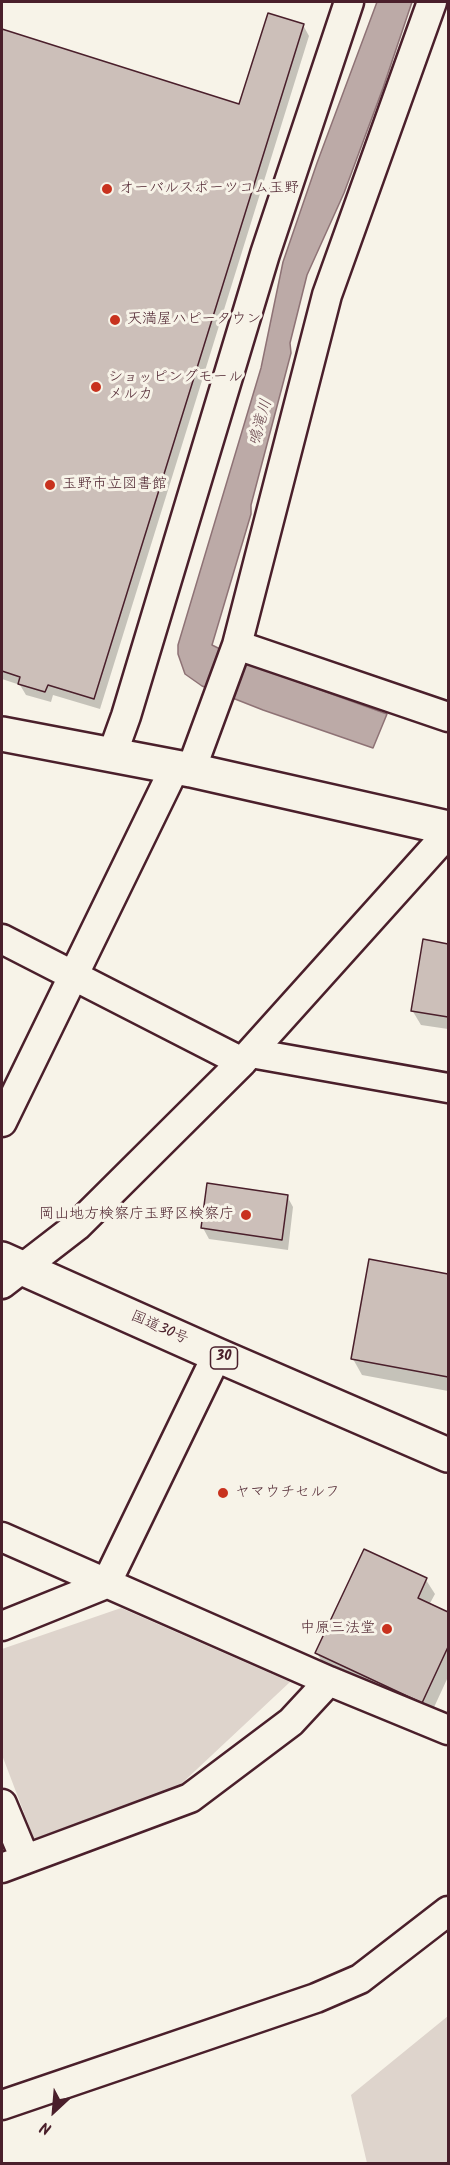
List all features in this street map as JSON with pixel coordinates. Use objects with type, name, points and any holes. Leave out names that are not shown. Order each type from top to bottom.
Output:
[{"type":"main road","points":[[2,734],[183,769],[448,828]]},
{"type":"main road","name":"国道30号","points":[[9,1270],[217,1355],[448,1455]]},
{"type":"street","points":[[112,755],[126,716],[264,254],[349,2]]},
{"type":"street","points":[[4,1109],[183,769],[218,695],[235,650],[327,295],[432,2]]},
{"type":"street","points":[[235,650],[448,717]]},
{"type":"street","points":[[9,1270],[77,1226],[247,1057],[448,833]]},
{"type":"street","points":[[2,939],[247,1057],[448,1088]]},
{"type":"street","points":[[2,1626],[106,1584],[217,1355]]},
{"type":"street","points":[[2,1537],[329,1681],[448,1730]]},
{"type":"street","points":[[2,1804],[13,1864],[190,1798],[291,1722],[329,1681]]},
{"type":"street","points":[[3,2099],[316,1998],[360,1979],[448,1911]]},
{"type":"shaded area","points":[[121,1608],[290,1682],[180,1785],[34,1839],[2,1755],[2,1649]]},
{"type":"shaded area","points":[[448,2016],[448,2163],[367,2163],[351,2095]]},
{"type":"water","name":"鳴滝川","points":[[377,2],[412,2],[344,193],[307,275],[290,343],[291,353],[251,505],[251,514],[212,645],[254,666],[387,714],[373,748],[202,686],[185,674],[178,654],[178,645],[261,368],[283,262]]},
{"type":"building","name":"ショッピングモール メルカ","points":[[268,13],[304,24],[94,699],[48,685],[45,692],[18,684],[20,677],[2,671],[2,29],[239,104]]},
{"type":"building","points":[[423,939],[448,944],[448,1017],[411,1011]]},
{"type":"building","points":[[207,1183],[288,1195],[282,1240],[201,1228]]},
{"type":"building","points":[[369,1259],[448,1274],[448,1377],[351,1359]]},
{"type":"building","name":"中原三法堂","points":[[364,1549],[427,1578],[418,1598],[448,1612],[448,1647],[422,1703],[315,1653]]},
{"type":"place","name":"オーバルスポーツコム玉野","points":[[107,189]]},
{"type":"place","name":"天満屋ハピータウン","points":[[115,320]]},
{"type":"place","name":"ショッピングモール メルカ","points":[[96,387]]},
{"type":"place","name":"玉野市立図書館","points":[[50,485]]},
{"type":"place","name":"岡山地方検察庁玉野区検察庁","points":[[246,1215]]},
{"type":"place","name":"ヤマウチセルフ","points":[[223,1493]]},
{"type":"place","name":"中原三法堂","points":[[387,1629]]}]
